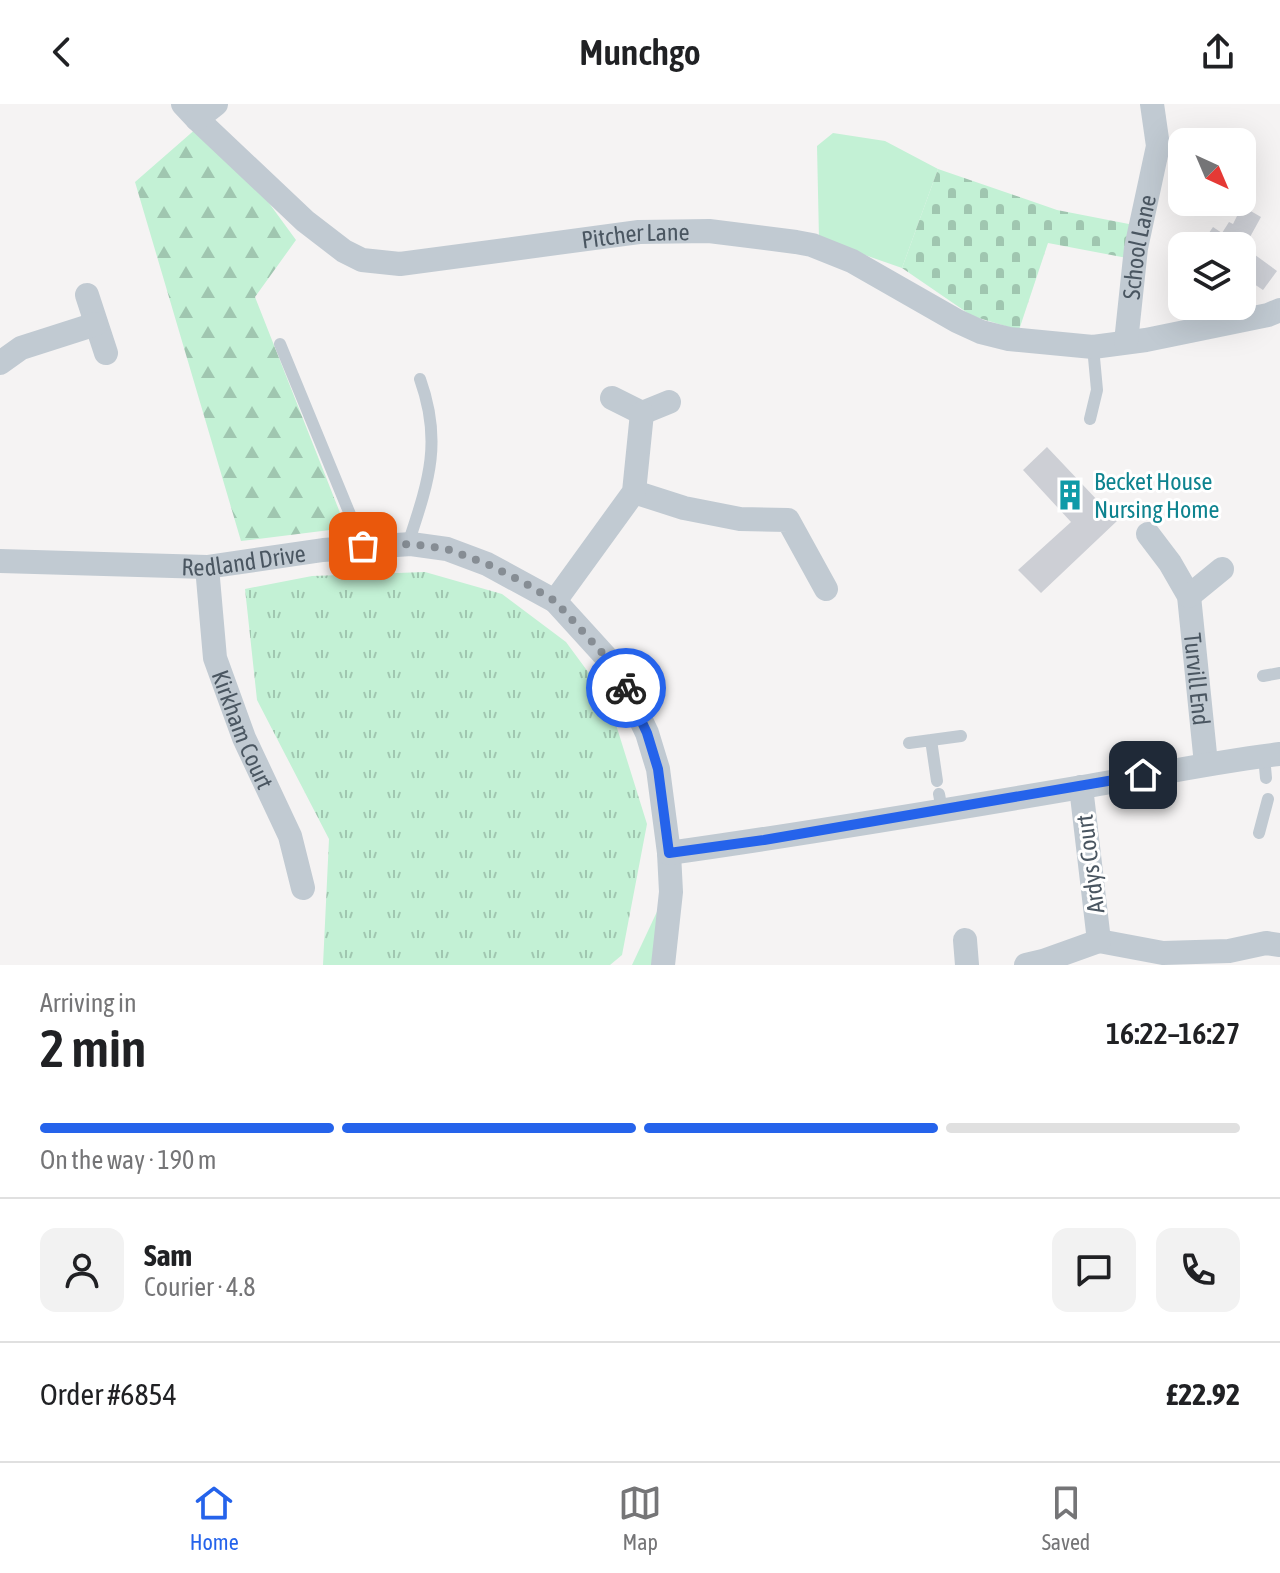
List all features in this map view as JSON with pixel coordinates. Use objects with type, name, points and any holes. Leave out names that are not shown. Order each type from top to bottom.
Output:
[{"type":"street","name":"School Lane","points":[[1126,342],[1136,248],[1158,146],[1152,104]]},
{"type":"street","name":"Pitcher Lane","points":[[199,109],[305,221],[344,251],[362,260],[400,264],[639,232],[709,231],[812,245],[852,261],[957,321],[981,332],[1009,339],[1093,347],[1146,340],[1280,310]]},
{"type":"street","points":[[87,295],[106,353]]},
{"type":"street","points":[[0,363],[21,348],[96,324]]},
{"type":"street","points":[[612,398],[642,413],[669,402]]},
{"type":"street","points":[[555,601],[634,492],[642,413]]},
{"type":"street","points":[[634,492],[684,508],[740,519],[793,510],[826,589]]},
{"type":"street","name":"Turvill End","points":[[1148,534],[1189,596],[1206,764]]},
{"type":"street","name":"Redland Drive","points":[[0,561],[207,567],[323,550],[408,544],[447,549],[487,564],[555,601],[616,668],[647,733],[658,769],[671,892],[663,965]]},
{"type":"street","name":"Kirkham Court","points":[[207,567],[215,658],[244,738],[290,836],[303,888]]},
{"type":"street","points":[[1189,596],[1222,569]]},
{"type":"street","points":[[669,853],[764,840],[940,795],[1081,787],[1206,764],[1270,762]]},
{"type":"street","name":"Ardys Court","points":[[1081,787],[1099,941]]},
{"type":"street","points":[[965,940],[967,965]]},
{"type":"street","name":"Ardys Court","points":[[1026,965],[1099,941],[1163,953],[1229,951],[1266,943],[1280,945]]},
{"type":"lane","points":[[280,344],[363,546]]},
{"type":"lane","points":[[1090,419],[1097,390],[1093,347]]},
{"type":"lane","points":[[408,544],[431,468],[433,443],[427,398],[420,379]]},
{"type":"lane","points":[[1263,676],[1280,673]]},
{"type":"lane","points":[[909,743],[961,736]]},
{"type":"lane","points":[[931,740],[940,795]]},
{"type":"lane","points":[[1259,833],[1268,799]]},
{"type":"green space","points":[[198,127],[266,199],[296,240],[255,297],[346,528],[241,541],[135,182]]},
{"type":"green space","points":[[833,133],[885,141],[938,169],[902,268],[819,239],[817,146]]},
{"type":"green space","points":[[938,169],[1057,210],[1134,225],[1127,258],[1048,243],[1019,330],[972,316],[902,268]]},
{"type":"green space","points":[[425,572],[502,594],[566,642],[608,699],[647,824],[622,955],[610,965],[323,965],[329,839],[257,700],[245,589],[312,576]]},
{"type":"green space","points":[[662,901],[652,965],[632,965]]},
{"type":"building","points":[[1256,214],[1261,217],[1253,232],[1223,232],[1229,222],[1233,224],[1237,216]]},
{"type":"building","points":[[1256,256],[1277,271],[1263,290],[1256,285]]},
{"type":"building","name":"Becket House Nursing Home","points":[[1047,447],[1117,521],[1041,593],[1018,570],[1071,522],[1023,470]]},
{"type":"way so far","points":[[363,546],[411,544],[447,549],[523,582],[555,601],[616,668],[626,688]]},
{"type":"place","name":"Becket House Nursing Home","points":[[1070,495]]},
{"type":"route","points":[[626,688],[647,733],[658,769],[669,853],[764,840],[1143,775]]}]
